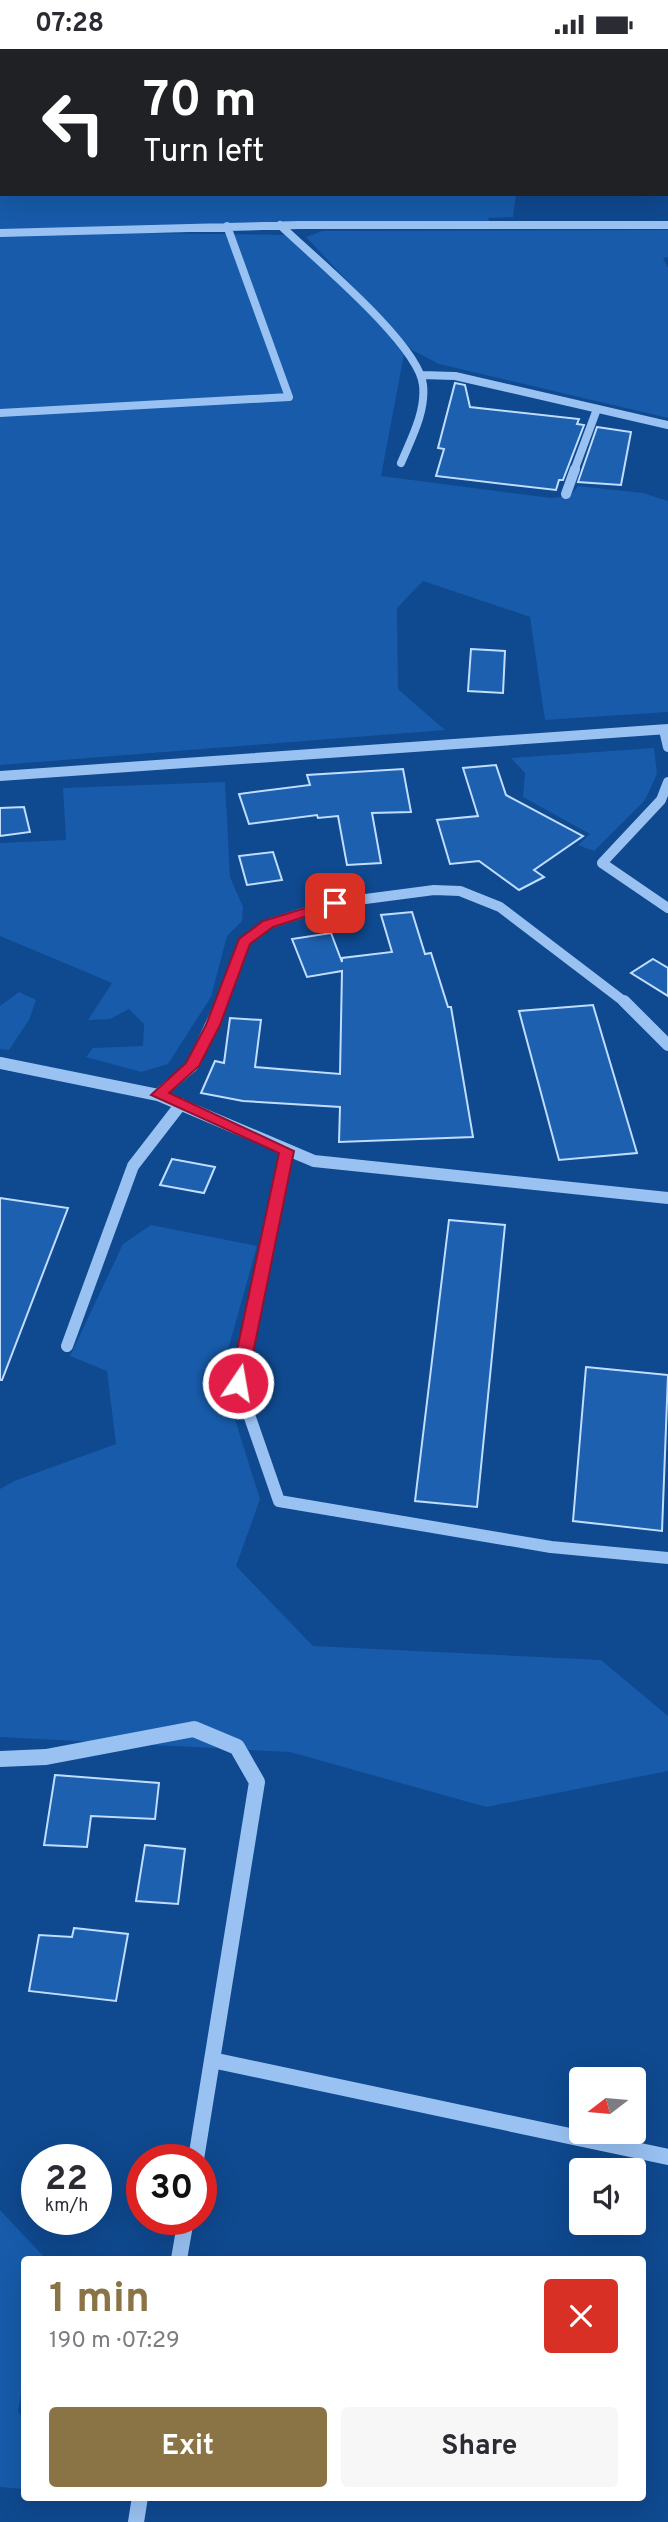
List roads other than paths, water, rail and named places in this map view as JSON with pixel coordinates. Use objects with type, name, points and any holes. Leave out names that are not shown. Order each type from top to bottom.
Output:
[{"type":"street","points":[[0,233],[280,225],[668,225]]},
{"type":"street","points":[[280,225],[405,349],[421,375],[422,407],[401,463]]},
{"type":"street","points":[[0,413],[289,397],[227,226]]},
{"type":"street","points":[[421,375],[455,376],[668,425]]},
{"type":"street","points":[[566,494],[597,409]]},
{"type":"street","points":[[0,776],[666,729],[668,747]]},
{"type":"street","points":[[668,782],[661,800],[602,863],[668,908]]},
{"type":"street","points":[[158,1095],[192,1066],[213,1025],[244,942],[268,924],[335,903],[434,890],[460,891],[500,907],[615,992],[668,1045]]},
{"type":"street","points":[[0,1063],[158,1095],[314,1161],[668,1198]]},
{"type":"street","points":[[67,1346],[133,1166],[181,1104]]},
{"type":"street","points":[[287,1151],[238,1383],[279,1501],[551,1547],[668,1558]]},
{"type":"street","points":[[0,1759],[46,1757],[194,1729],[237,1747],[257,1782],[198,2144]]},
{"type":"street","points":[[212,2060],[668,2157]]},
{"type":"street","points":[[180,2256],[183,2235]]},
{"type":"street","points":[[136,2522],[139,2501]]}]
